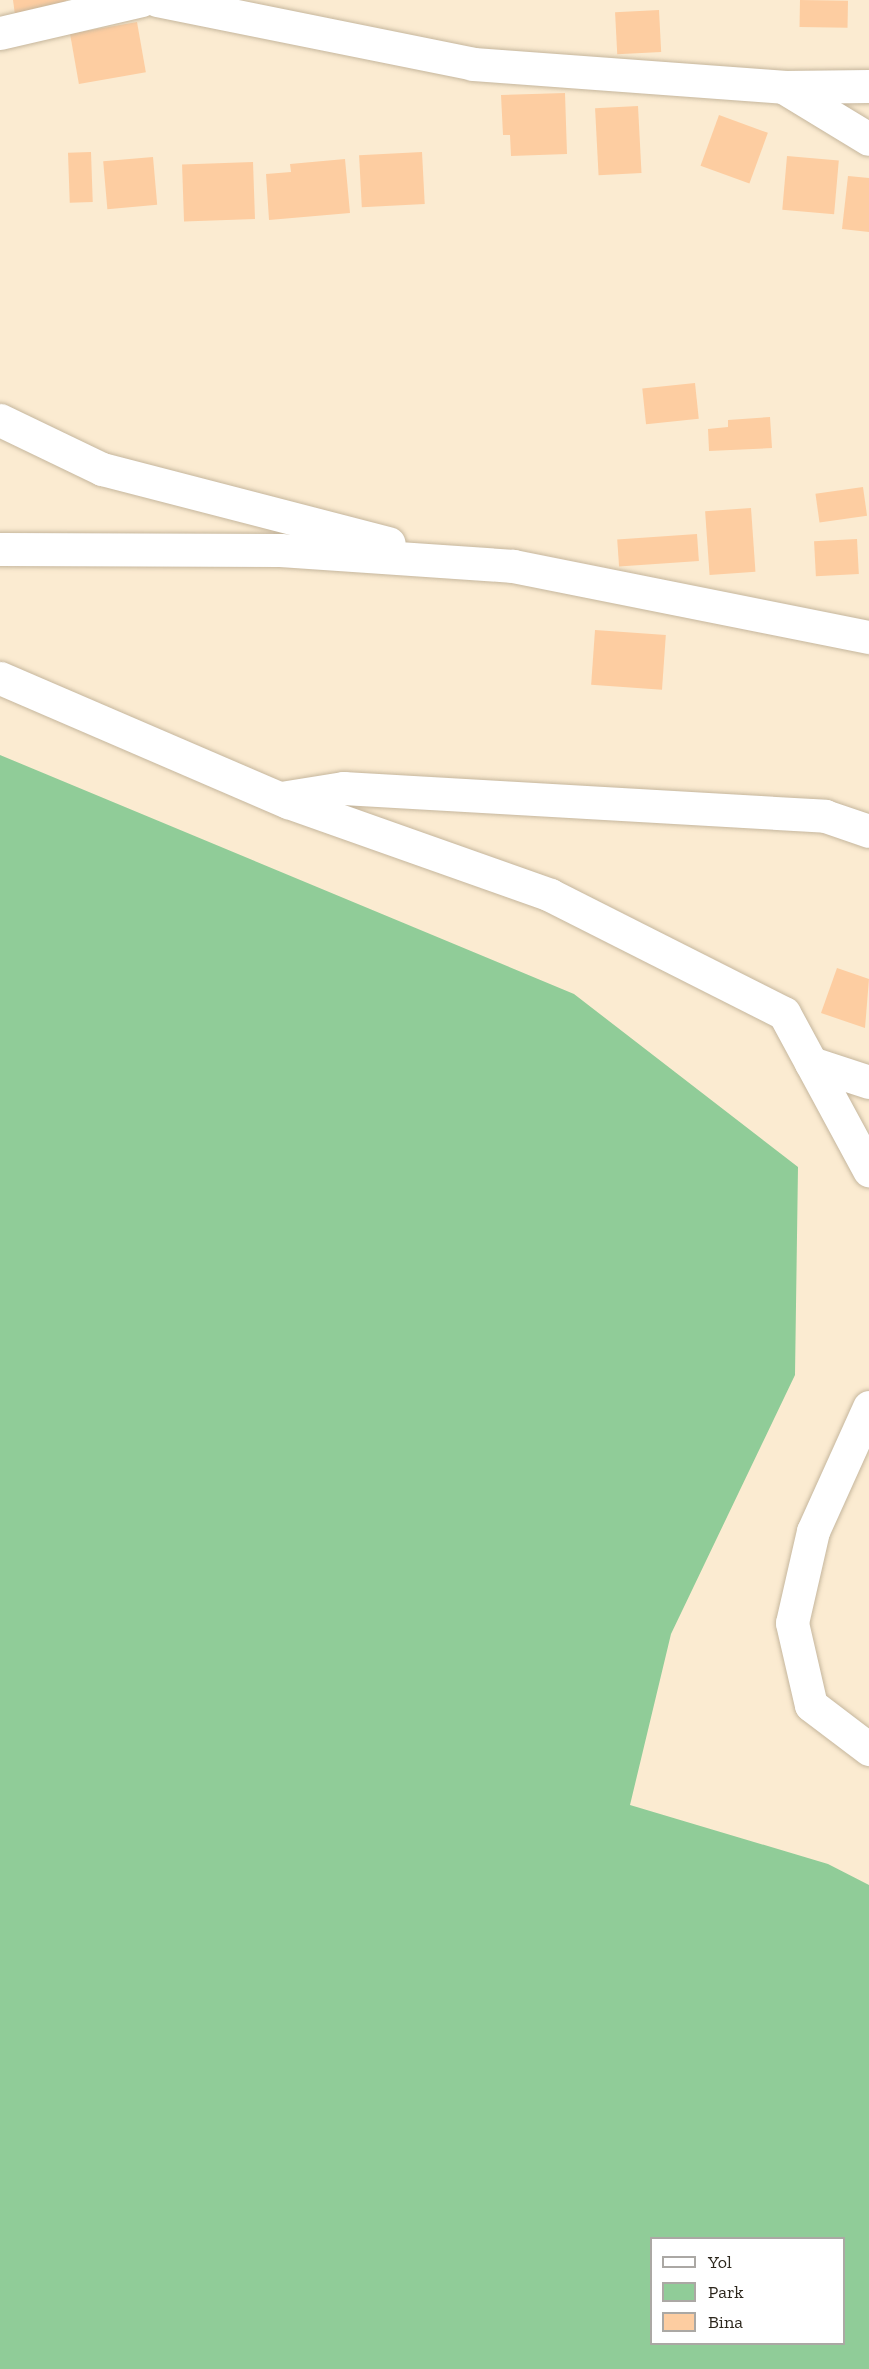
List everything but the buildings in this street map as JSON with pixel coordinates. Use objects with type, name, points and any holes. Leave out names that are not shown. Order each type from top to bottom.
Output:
[{"type":"street","points":[[0,33],[142,0]]},
{"type":"street","points":[[157,0],[473,64],[783,87],[869,86]]},
{"type":"street","points":[[783,87],[869,139]]},
{"type":"street","points":[[0,420],[102,469],[470,563]]},
{"type":"street","points":[[0,549],[280,550],[513,566],[869,637]]},
{"type":"street","points":[[0,678],[280,799],[550,895],[784,1013],[869,1170]]},
{"type":"street","points":[[280,799],[343,788],[825,816],[869,831]]},
{"type":"street","points":[[811,1063],[869,1083]]},
{"type":"street","points":[[869,1407],[813,1531],[792,1623],[811,1704],[869,1749]]},
{"type":"green space","points":[[0,755],[574,994],[798,1167],[795,1375],[671,1634],[630,1805],[828,1864],[869,1885],[869,2369],[0,2369]]}]
